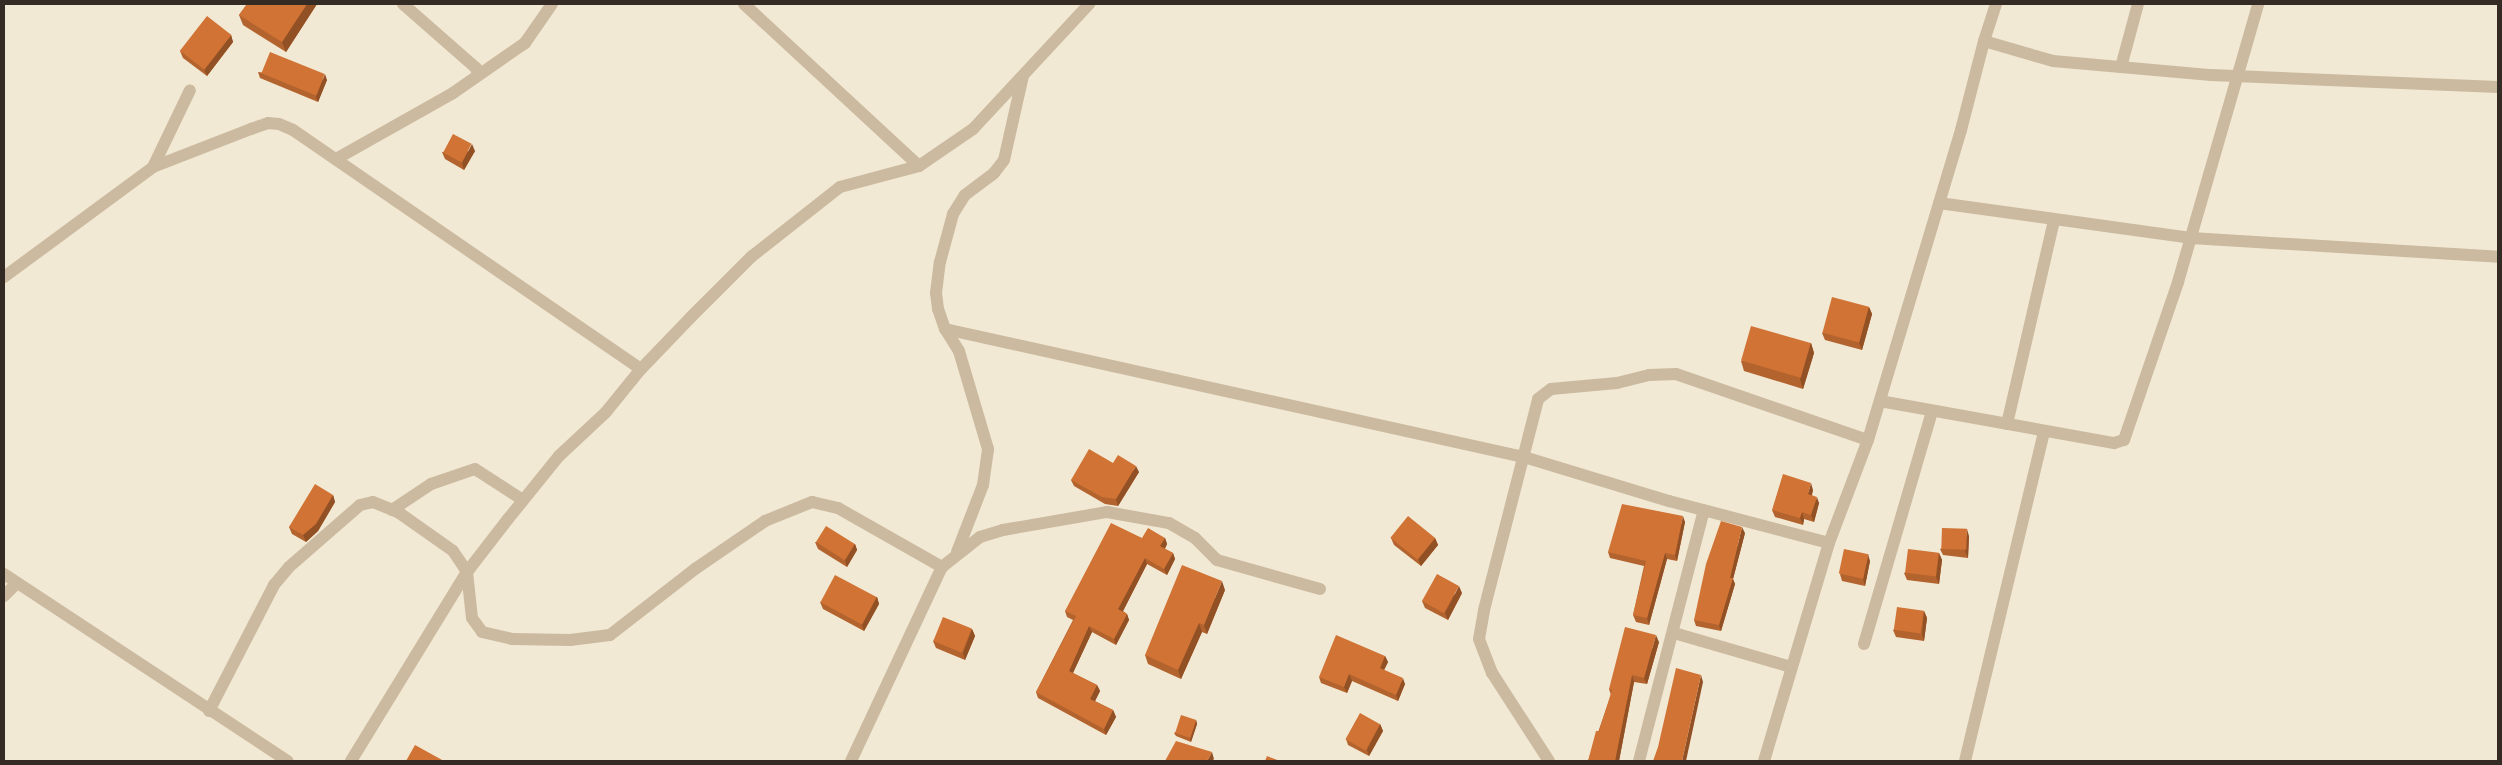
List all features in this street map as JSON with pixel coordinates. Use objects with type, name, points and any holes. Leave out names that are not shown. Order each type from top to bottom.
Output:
[{"type":"street","points":[[403,4],[476,68],[478,76]]},
{"type":"street","points":[[336,159],[408,120],[478,76],[525,43],[552,4]]},
{"type":"street","points":[[744,4],[919,166]]},
{"type":"street","points":[[351,761],[467,572],[559,456],[606,412],[641,369],[751,257],[840,187],[919,166],[973,128],[1089,4]]},
{"type":"street","points":[[1764,761],[1829,543],[1868,440],[1880,401],[1996,4]]},
{"type":"street","points":[[2120,67],[2138,4]]},
{"type":"street","points":[[1880,401],[2114,443],[2124,440],[2191,238],[2239,76],[2258,4]]},
{"type":"street","points":[[1984,41],[2053,61],[2120,67],[2239,76],[2498,87]]},
{"type":"street","points":[[958,552],[983,485],[988,449],[959,351],[945,329],[936,293],[946,234],[953,214],[965,195],[994,173],[1004,160],[1023,76]]},
{"type":"street","points":[[153,168],[190,90]]},
{"type":"street","points":[[4,277],[153,168],[268,123],[293,130],[641,369]]},
{"type":"street","points":[[1939,203],[2191,238],[2498,257]]},
{"type":"street","points":[[2007,424],[2054,220]]},
{"type":"street","points":[[945,329],[1524,457],[1704,510],[1829,543]]},
{"type":"street","points":[[1549,761],[1492,673],[1479,639],[1484,610],[1524,457],[1534,407],[1551,388],[1616,384],[1649,375],[1676,374],[1868,440]]},
{"type":"street","points":[[1864,644],[1932,410]]},
{"type":"street","points":[[1965,761],[2044,431]]},
{"type":"street","points":[[392,510],[431,484],[475,469],[523,500]]},
{"type":"street","points":[[209,711],[253,621],[274,585],[289,567],[360,505],[373,502],[392,510],[446,544],[467,572],[472,618],[482,632],[512,639],[570,640],[610,635],[695,569],[765,521],[812,502],[838,508],[942,568]]},
{"type":"street","points":[[1639,761],[1674,633],[1704,510]]},
{"type":"street","points":[[851,761],[942,568],[958,552],[980,537],[1003,530],[1107,512],[1169,523],[1194,538],[1217,560],[1320,590]]},
{"type":"street","points":[[4,574],[209,711],[288,761]]},
{"type":"street","points":[[4,596],[17,583]]},
{"type":"street","points":[[1674,633],[1791,667]]},
{"type":"building","points":[[247,4],[307,4],[282,42],[239,15]]},
{"type":"building","points":[[207,16],[231,35],[204,70],[180,51]]},
{"type":"building","points":[[270,52],[325,74],[316,95],[261,73]]},
{"type":"building","points":[[453,134],[472,144],[462,162],[443,153]]},
{"type":"building","points":[[1832,297],[1869,307],[1859,343],[1822,333]]},
{"type":"building","points":[[1751,326],[1811,343],[1801,378],[1741,361]]},
{"type":"building","points":[[1089,449],[1113,463],[1118,455],[1136,466],[1116,499],[1102,497],[1071,480]]},
{"type":"building","points":[[1783,474],[1811,483],[1808,494],[1817,497],[1811,515],[1802,512],[1800,518],[1772,510]]},
{"type":"building","points":[[315,484],[333,495],[316,524],[303,535],[289,527]]},
{"type":"building","points":[[1622,504],[1683,516],[1675,555],[1665,553],[1647,618],[1633,615],[1646,561],[1608,552]]},
{"type":"building","points":[[1408,516],[1435,538],[1418,560],[1390,538]]},
{"type":"building","points":[[1721,521],[1742,527],[1730,578],[1733,578],[1719,625],[1694,620],[1706,564]]},
{"type":"building","points":[[1111,523],[1142,538],[1148,528],[1165,538],[1160,546],[1173,553],[1164,569],[1145,558],[1118,609],[1127,614],[1114,639],[1089,626],[1069,671],[1097,685],[1090,699],[1113,710],[1104,729],[1036,692],[1076,616],[1065,611]]},
{"type":"building","points":[[826,526],[855,544],[845,560],[816,542]]},
{"type":"building","points":[[1942,528],[1967,529],[1966,550],[1941,549]]},
{"type":"building","points":[[1844,549],[1868,554],[1863,579],[1839,573]]},
{"type":"building","points":[[1908,549],[1939,553],[1936,577],[1905,573]]},
{"type":"building","points":[[1182,565],[1222,581],[1204,625],[1199,623],[1178,670],[1145,655]]},
{"type":"building","points":[[1437,574],[1459,586],[1444,613],[1422,601]]},
{"type":"building","points":[[835,575],[876,597],[862,624],[820,602]]},
{"type":"building","points":[[1897,607],[1924,611],[1921,634],[1894,630]]},
{"type":"building","points":[[943,617],[972,629],[962,653],[933,641]]},
{"type":"building","points":[[1625,627],[1656,635],[1644,678],[1632,675],[1615,761],[1588,761],[1596,731],[1599,731],[1612,690],[1609,689]]},
{"type":"building","points":[[1336,635],[1385,656],[1380,668],[1403,678],[1396,695],[1349,674],[1344,687],[1319,677]]},
{"type":"building","points":[[1676,668],[1701,675],[1682,761],[1653,761],[1658,747]]},
{"type":"building","points":[[1360,713],[1380,724],[1366,750],[1345,739]]},
{"type":"building","points":[[1181,715],[1196,720],[1190,738],[1175,733]]},
{"type":"building","points":[[1176,741],[1212,752],[1207,761],[1165,761]]},
{"type":"building","points":[[415,745],[444,761],[406,761]]},
{"type":"building","points":[[1267,756],[1280,761],[1265,761]]}]
